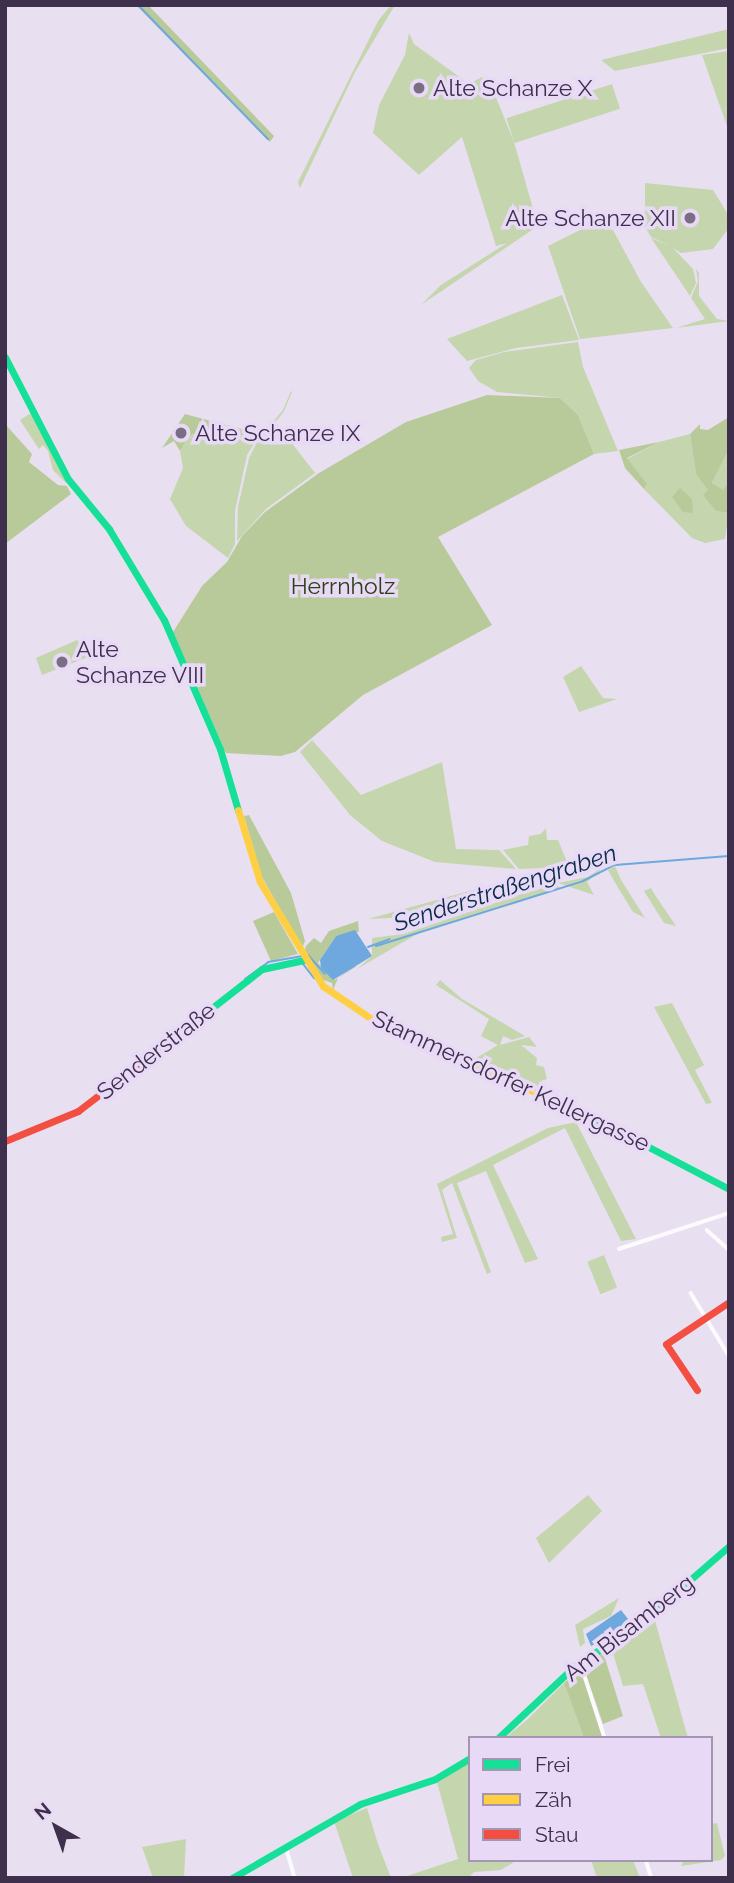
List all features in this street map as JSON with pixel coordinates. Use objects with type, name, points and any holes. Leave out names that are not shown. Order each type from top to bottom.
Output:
[{"type":"street","name":"Stammersdorfer Kellergasse","points":[[5,356],[62,468],[164,620],[220,749],[260,881],[302,957],[324,987],[388,1030],[607,1122],[729,1189]]},
{"type":"street","name":"Senderstraße","points":[[5,1141],[78,1111],[262,969],[302,957]]},
{"type":"street","points":[[619,1249],[729,1213]]},
{"type":"street","points":[[707,1230],[729,1250]]},
{"type":"street","points":[[691,1293],[728,1354]]},
{"type":"street","points":[[697,1390],[666,1344],[729,1302]]},
{"type":"street","name":"Am Bisamberg","points":[[500,1736],[580,1661],[631,1632],[729,1546]]},
{"type":"street","points":[[580,1661],[605,1736]]},
{"type":"street","points":[[232,1878],[287,1850],[360,1804],[435,1779],[468,1759]]},
{"type":"street","points":[[287,1850],[295,1878]]},
{"type":"green space","points":[[136,5],[148,5],[274,136],[270,142]]},
{"type":"green space","points":[[391,5],[395,5],[355,72],[300,188],[298,182],[378,21]]},
{"type":"green space","points":[[729,29],[729,48],[615,71],[601,60]]},
{"type":"green space","points":[[409,33],[414,44],[469,84],[482,77],[491,85],[514,142],[538,226],[421,305],[441,285],[507,243],[496,246],[462,137],[419,175],[373,133],[379,105],[405,55]]},
{"type":"green space","points":[[729,51],[729,132],[702,55]]},
{"type":"green space","points":[[612,84],[620,109],[514,143],[506,118]]},
{"type":"green space","points":[[645,183],[713,190],[729,216],[729,228],[713,249],[681,253],[673,248],[693,269],[696,283],[690,296],[651,238],[671,246],[651,237],[645,227]]},
{"type":"green space","points":[[606,217],[641,282],[673,328],[580,339],[548,246]]},
{"type":"green space","points":[[696,269],[699,273],[699,296],[717,319],[729,321],[676,328],[705,319],[691,298],[698,281]]},
{"type":"green space","points":[[562,295],[579,340],[516,348],[467,361],[447,339]]},
{"type":"green space","points":[[578,342],[583,367],[618,451],[594,454],[578,415],[560,398],[497,392],[478,381],[469,368],[476,360],[504,352]]},
{"type":"green space","points":[[291,391],[284,411],[270,430],[255,442],[247,455],[235,511],[235,544],[228,558],[186,526],[170,499],[183,468],[180,451],[189,436],[218,423],[263,434],[283,410]]},
{"type":"green space","name":"Herrnholz","points":[[487,395],[560,398],[578,415],[594,454],[438,537],[492,625],[363,695],[295,752],[281,756],[226,753],[173,632],[202,586],[227,562],[242,536],[265,512],[319,473],[406,422]]},
{"type":"green space","points":[[31,413],[66,479],[65,482],[53,470],[48,451],[43,445],[39,449],[20,420]]},
{"type":"green space","name":"Alte Schanze IX","points":[[185,414],[218,423],[189,436],[180,451],[174,441],[162,448]]},
{"type":"green space","points":[[729,417],[729,449],[712,483],[723,490],[729,482],[729,513],[716,511],[703,495],[708,490],[696,474],[690,434],[700,424],[700,429],[708,430]]},
{"type":"green space","points":[[277,424],[315,473],[266,509],[237,541],[238,507],[249,458],[256,444]]},
{"type":"green space","points":[[6,425],[32,454],[29,462],[58,485],[67,486],[71,494],[5,544]]},
{"type":"green space","points":[[690,434],[696,474],[706,485],[716,511],[729,513],[725,539],[705,543],[692,538],[644,489],[647,484],[627,459],[659,442]]},
{"type":"green space","points":[[659,442],[627,458],[647,484],[644,489],[625,468],[619,450]]},
{"type":"green space","points":[[729,449],[729,482],[723,491],[715,489],[712,483]]},
{"type":"green space","points":[[680,488],[692,499],[693,513],[683,512],[672,497]]},
{"type":"green space","points":[[77,640],[91,656],[42,675],[36,658]]},
{"type":"green space","points":[[581,666],[603,698],[617,699],[579,712],[563,677]]},
{"type":"green space","points":[[312,740],[361,795],[442,762],[456,849],[499,850],[516,869],[435,862],[382,841],[350,815],[300,752]]},
{"type":"green space","points":[[249,815],[291,893],[305,941],[302,948],[262,877],[244,816]]},
{"type":"green space","points":[[546,828],[547,840],[558,840],[569,867],[519,869],[503,850],[528,845],[529,836],[541,834]]},
{"type":"green space","points":[[606,865],[587,882],[594,895],[558,883],[588,877],[601,868],[593,868]]},
{"type":"green space","points":[[615,866],[645,918],[633,912],[617,886],[608,870]]},
{"type":"green space","points":[[531,874],[541,874],[391,918],[368,919]]},
{"type":"green space","points":[[554,883],[560,888],[419,933],[357,969],[372,956],[372,938],[404,934]]},
{"type":"green space","points":[[651,888],[676,926],[664,923],[644,891]]},
{"type":"green space","points":[[274,912],[298,954],[271,961],[253,921]]},
{"type":"green space","points":[[358,921],[359,932],[336,936],[318,963],[335,980],[353,967],[357,966],[338,978],[333,990],[332,983],[321,979],[304,954],[306,946],[314,938],[321,943],[329,931]]},
{"type":"green space","points":[[440,980],[462,999],[525,1036],[512,1040],[503,1036],[500,1045],[529,1037],[537,1047],[521,1045],[537,1058],[536,1065],[544,1067],[547,1079],[541,1081],[547,1091],[490,1065],[468,1063],[498,1045],[481,1036],[489,1019],[436,985]]},
{"type":"green space","points":[[672,1003],[704,1065],[695,1070],[712,1103],[706,1104],[654,1007]]},
{"type":"green space","points":[[576,1122],[636,1239],[621,1241],[565,1128],[493,1165],[538,1259],[525,1263],[486,1171],[457,1183],[491,1272],[487,1274],[452,1183],[442,1190],[457,1238],[442,1242],[441,1237],[453,1234],[437,1184],[548,1128]]},
{"type":"green space","points":[[604,1255],[617,1287],[600,1294],[587,1262]]},
{"type":"green space","points":[[588,1495],[602,1511],[549,1563],[536,1538]]},
{"type":"green space","points":[[619,1598],[611,1616],[583,1629],[585,1643],[580,1647],[575,1625]]},
{"type":"green space","points":[[653,1615],[687,1736],[660,1736],[643,1684],[623,1686],[611,1647]]},
{"type":"green space","points":[[603,1652],[623,1716],[603,1724],[582,1663]]},
{"type":"green space","points":[[575,1675],[583,1676],[602,1736],[583,1736],[564,1683]]},
{"type":"green space","points":[[564,1683],[583,1736],[507,1736]]},
{"type":"green space","points":[[468,1763],[468,1862],[514,1862],[501,1870],[474,1872],[468,1878],[401,1878],[458,1859],[437,1782]]},
{"type":"green space","points":[[367,1808],[391,1878],[353,1878],[334,1821]]},
{"type":"green space","points":[[717,1823],[725,1856],[713,1861],[713,1824]]},
{"type":"green space","points":[[186,1839],[184,1878],[153,1878],[142,1847]]},
{"type":"green space","points":[[592,1862],[634,1862],[640,1878],[597,1878]]},
{"type":"green space","points":[[683,1862],[708,1862],[681,1866]]},
{"type":"water","points":[[355,930],[372,956],[333,980],[321,968],[320,960],[336,936]]},
{"type":"water","points":[[621,1610],[628,1619],[610,1637],[591,1646],[586,1634]]},
{"type":"waterway","points":[[138,5],[268,139]]},
{"type":"waterway","name":"Senderstraßengraben","points":[[376,946],[583,881],[615,865],[729,856]]},
{"type":"waterway","name":"Senderstraßengraben","points":[[368,947],[390,939]]},
{"type":"waterway","name":"Senderstraßengraben","points":[[245,979],[268,962],[308,955],[325,974]]},
{"type":"waterway","points":[[303,964],[314,978]]},
{"type":"waterway","name":"Senderstraßengraben","points":[[162,1043],[199,1014]]},
{"type":"waterway","name":"Senderstraßengraben","points":[[114,1080],[158,1046]]},
{"type":"traffic: fast","points":[[5,357],[68,479],[109,529],[164,620],[220,749],[238,810]]},
{"type":"traffic: fast","points":[[190,1025],[262,969],[304,960]]},
{"type":"traffic: fast","points":[[580,1111],[729,1189]]},
{"type":"traffic: fast","points":[[500,1736],[580,1661],[630,1632],[729,1546]]},
{"type":"traffic: fast","points":[[232,1878],[360,1804],[435,1779],[468,1759]]},
{"type":"traffic: slow","points":[[238,810],[260,882],[323,986],[388,1030],[580,1111]]},
{"type":"traffic: jam","points":[[5,1141],[78,1111],[190,1025]]},
{"type":"traffic: jam","points":[[697,1390],[666,1344],[729,1302]]},
{"type":"place","name":"Alte Schanze X","points":[[419,88]]},
{"type":"place","name":"Alte Schanze XII","points":[[690,218]]},
{"type":"place","name":"Alte Schanze IX","points":[[181,433]]},
{"type":"place","name":"Alte Schanze VIII","points":[[62,662]]}]
